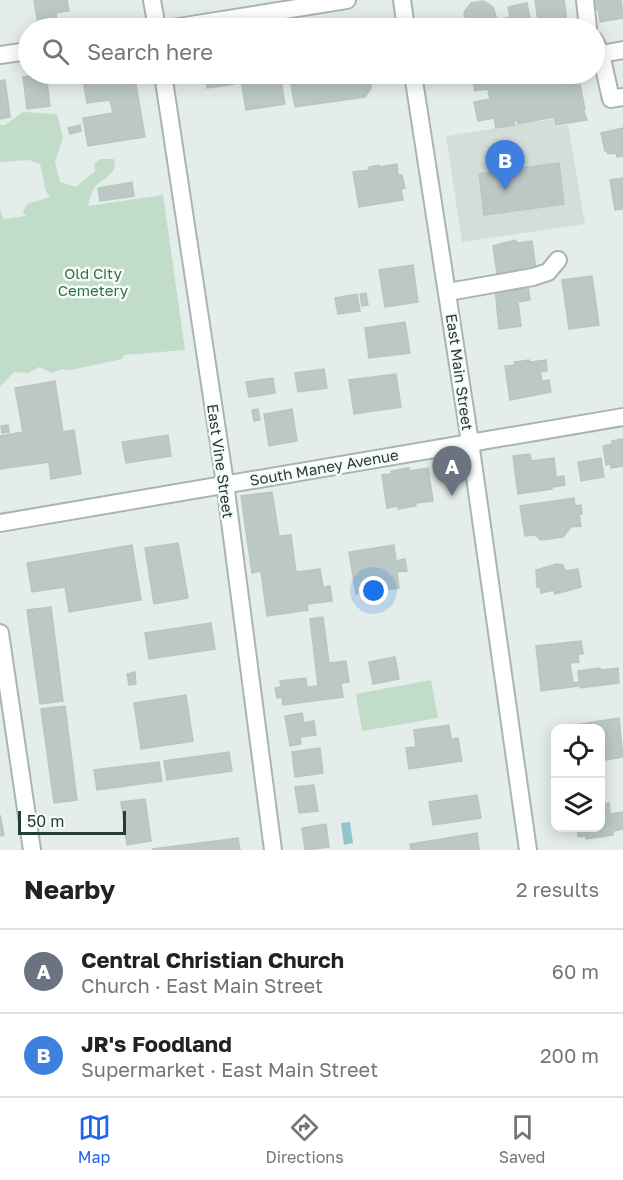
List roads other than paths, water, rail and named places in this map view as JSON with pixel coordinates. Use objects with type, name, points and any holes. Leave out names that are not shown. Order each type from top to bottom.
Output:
[{"type":"street","points":[[152,0],[155,18]]},
{"type":"street","points":[[234,18],[347,0]]},
{"type":"street","points":[[402,0],[405,18]]},
{"type":"street","points":[[585,0],[587,18]]},
{"type":"street","points":[[605,48],[623,50]]},
{"type":"street","points":[[0,55],[18,52]]},
{"type":"street","points":[[605,75],[611,99],[623,97]]},
{"type":"street","name":"East Vine Street","points":[[165,84],[225,483],[273,850]]},
{"type":"street","name":"East Main Street","points":[[415,84],[448,292],[528,850]]},
{"type":"street","points":[[448,292],[532,277],[548,272],[558,260]]},
{"type":"street","name":"South Maney Avenue","points":[[0,523],[623,417]]},
{"type":"street","points":[[0,633],[32,850]]},
{"type":"water","points":[[350,822],[353,843],[344,845],[341,823]]},
{"type":"place","name":"JR's Foodland","points":[[505,190]]},
{"type":"place","name":"Central Christian Church","points":[[452,496]]},
{"type":"park label","name":"Old City Cemetery","points":[[93,282]]}]
